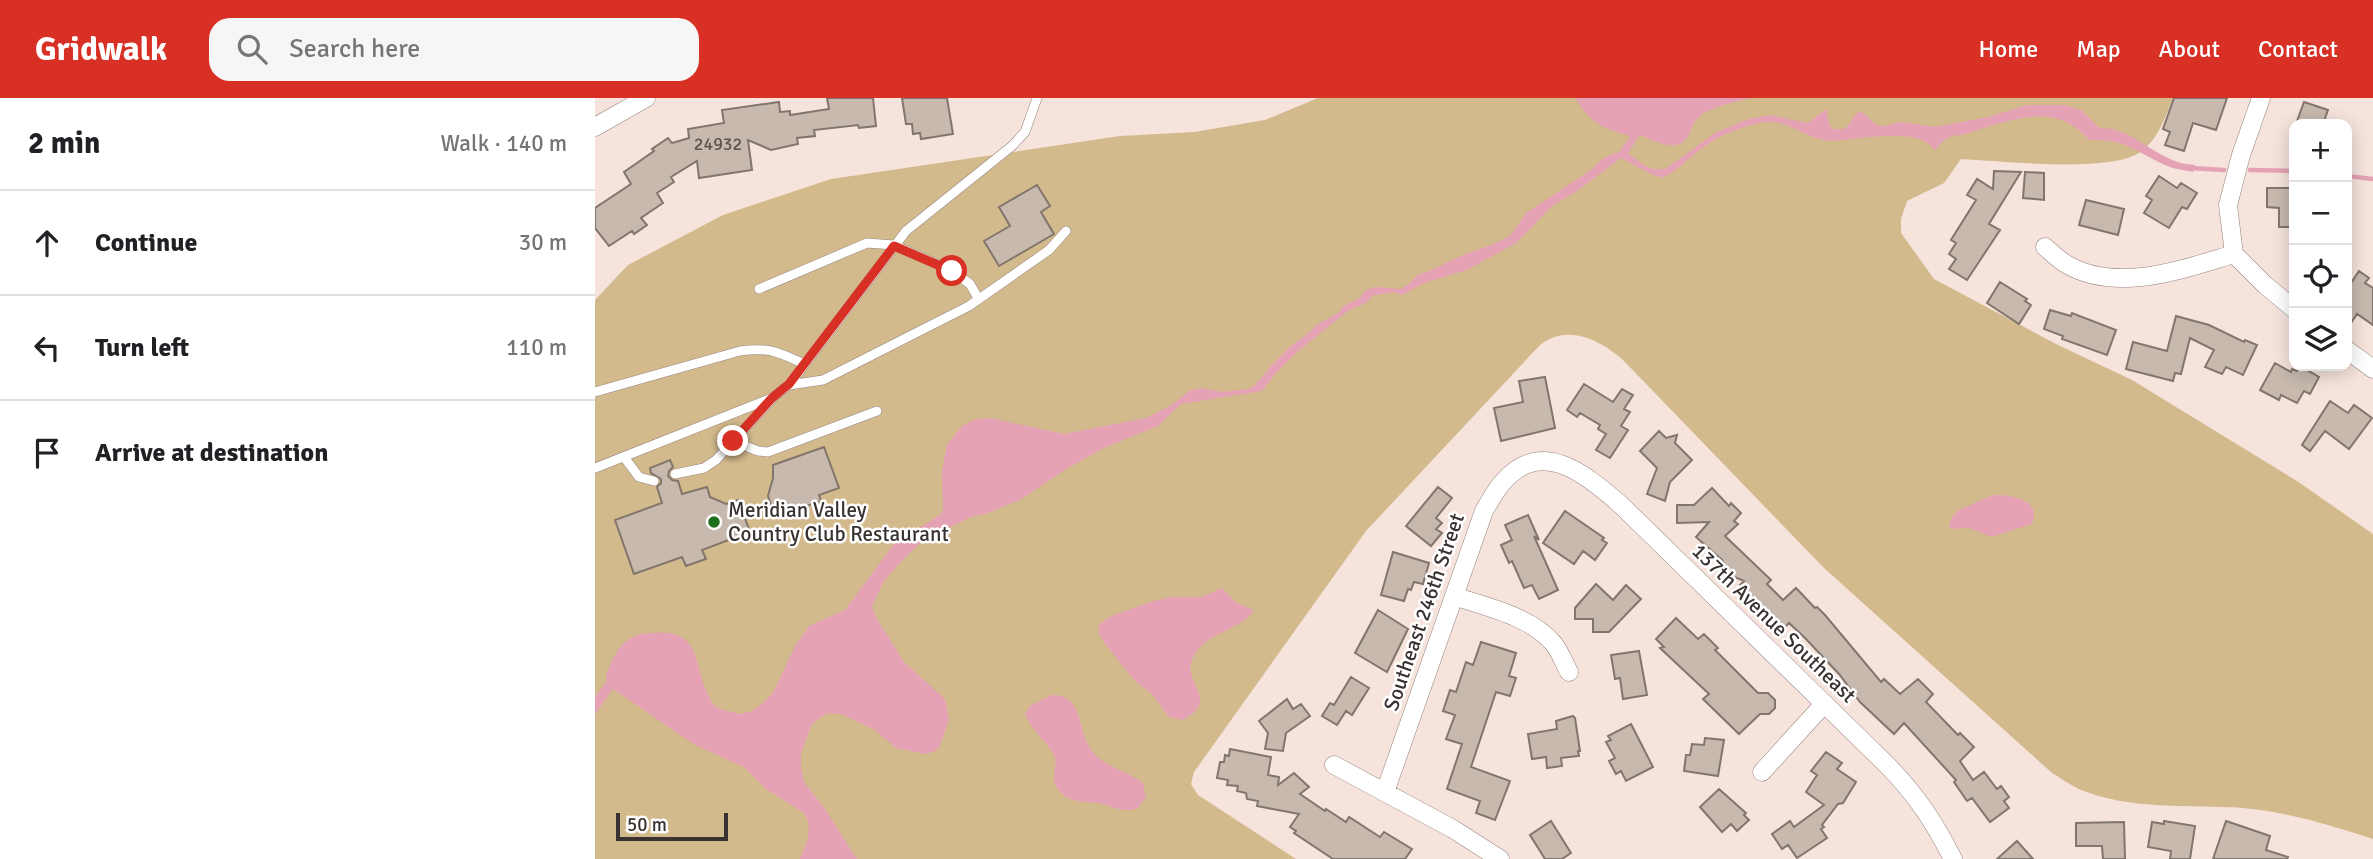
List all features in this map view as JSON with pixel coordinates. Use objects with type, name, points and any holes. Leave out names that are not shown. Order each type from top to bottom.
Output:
[{"type":"street","points":[[595,128],[646,98]]},
{"type":"street","points":[[2261,98],[2241,155],[2228,205],[2234,254],[2293,308]]},
{"type":"street","points":[[2045,247],[2067,265],[2098,275],[2133,279],[2171,272],[2234,254]]},
{"type":"street","points":[[2352,353],[2373,369]]},
{"type":"street","name":"137th Avenue Southeast","points":[[1530,463],[1549,460],[1563,463],[1600,487],[1915,793],[1953,859]]},
{"type":"street","name":"Southeast 246th Street","points":[[1385,792],[1484,511],[1500,485],[1512,472],[1530,463]]},
{"type":"street","points":[[1454,596],[1511,616],[1540,631],[1555,645],[1569,672]]},
{"type":"street","points":[[1762,772],[1824,705]]},
{"type":"street","points":[[1334,765],[1453,829],[1500,859]]},
{"type":"lane","points":[[675,474],[704,468],[716,460],[772,398],[789,384],[906,231],[1013,146],[1025,132],[1037,98]]},
{"type":"lane","points":[[789,384],[823,380],[969,306],[1049,250],[1066,231]]},
{"type":"lane","points":[[759,289],[867,243],[894,246],[952,271],[970,284],[978,298]]},
{"type":"lane","points":[[595,392],[740,351],[761,348],[775,350],[804,364]]},
{"type":"lane","points":[[596,470],[772,398]]},
{"type":"lane","points":[[733,441],[768,452],[877,411]]},
{"type":"lane","points":[[624,457],[639,477],[654,481]]},
{"type":"shaded area","points":[[1318,98],[2173,98],[2151,142],[2139,153],[2124,159],[2103,163],[2053,164],[1961,159],[1944,183],[1907,201],[1901,219],[1901,233],[1934,279],[2056,344],[2132,380],[2297,481],[2373,534],[2373,839],[2309,820],[2260,810],[2119,801],[2079,789],[2052,773],[1824,568],[1622,359],[1594,340],[1561,335],[1540,345],[1366,531],[1194,772],[1191,784],[1198,795],[1296,859],[595,859],[595,300],[628,265],[723,215],[831,179],[1120,136],[1194,132],[1265,120]]},
{"type":"shaded area","points":[[1575,98],[1750,98],[1715,108],[1702,115],[1694,123],[1687,138],[1677,145],[1664,144],[1640,135],[1628,153],[1653,169],[1665,169],[1715,133],[1748,119],[1771,115],[1808,123],[1826,109],[1830,126],[1840,129],[1846,128],[1861,111],[1876,125],[1901,122],[1935,127],[1988,117],[2027,105],[2065,105],[2081,110],[2100,128],[2121,132],[2168,158],[2195,165],[2193,172],[2171,168],[2122,144],[2090,140],[2073,126],[2046,117],[2017,119],[1952,136],[1943,141],[1935,151],[1928,143],[1917,138],[1888,136],[1832,141],[1778,123],[1760,123],[1719,138],[1662,178],[1621,158],[1552,206],[1516,243],[1467,270],[1424,283],[1402,295],[1394,292],[1372,296],[1366,303],[1349,310],[1297,352],[1262,391],[1181,404],[1158,426],[1104,448],[1066,469],[1020,500],[971,517],[925,539],[903,559],[884,581],[872,606],[877,619],[904,662],[945,699],[949,719],[940,746],[926,754],[896,748],[875,730],[841,714],[827,713],[812,724],[801,753],[804,782],[857,859],[800,859],[809,830],[804,813],[766,789],[744,767],[695,745],[613,689],[595,714],[595,697],[607,681],[606,676],[615,655],[629,639],[643,634],[665,633],[679,636],[689,643],[708,694],[717,708],[740,714],[752,711],[763,703],[773,693],[795,646],[809,626],[845,610],[894,544],[941,514],[942,471],[947,444],[963,425],[976,419],[991,418],[1064,434],[1146,418],[1172,405],[1190,390],[1201,388],[1222,392],[1248,389],[1316,325],[1360,298],[1366,290],[1375,287],[1401,289],[1417,275],[1510,236],[1526,213],[1591,170],[1604,158],[1620,151],[1630,136],[1598,124]]},
{"type":"shaded area","points":[[1993,495],[2016,498],[2029,504],[2033,509],[2032,524],[1991,537],[1969,528],[1950,529],[1952,517],[1959,510]]},
{"type":"shaded area","points":[[1222,588],[1237,603],[1252,609],[1253,612],[1239,624],[1202,645],[1195,653],[1191,671],[1199,693],[1199,706],[1183,720],[1169,717],[1153,695],[1135,681],[1105,644],[1099,634],[1099,625],[1111,616],[1153,601],[1171,597],[1202,597]]},
{"type":"shaded area","points":[[1052,695],[1062,696],[1074,705],[1088,745],[1099,758],[1143,783],[1146,797],[1138,808],[1122,810],[1073,800],[1059,790],[1054,780],[1055,757],[1025,714],[1031,705]]},
{"type":"building","points":[[827,98],[873,98],[876,126],[859,128],[858,125],[814,130],[815,136],[797,138],[798,144],[771,150],[748,140],[752,170],[699,178],[697,161],[671,177],[674,182],[657,193],[663,203],[641,218],[647,225],[634,234],[632,231],[609,246],[595,228],[595,208],[631,184],[624,172],[668,138],[672,143],[689,138],[688,129],[724,123],[722,110],[779,102],[780,112],[790,111],[790,115],[829,109]]},
{"type":"building","points":[[902,98],[947,98],[953,134],[921,139],[920,133],[913,134],[912,124],[906,124]]},
{"type":"building","points":[[2174,98],[2227,98],[2216,130],[2193,123],[2184,151],[2165,145],[2170,132],[2163,129]]},
{"type":"building","points":[[2304,102],[2328,110],[2325,119],[2298,119]]},
{"type":"building","points":[[1994,171],[2021,172],[1989,224],[2000,230],[1967,280],[1949,269],[1956,259],[1949,254],[1956,243],[1951,240],[1976,200],[1967,195],[1977,179],[1993,189]]},
{"type":"building","points":[[2025,172],[2044,173],[2044,200],[2023,198]]},
{"type":"building","points":[[2159,176],[2177,188],[2181,183],[2197,193],[2187,209],[2182,207],[2169,228],[2144,213],[2152,200],[2146,196]]},
{"type":"building","points":[[1037,185],[1050,206],[1041,212],[1054,234],[999,266],[984,241],[1010,226],[999,207]]},
{"type":"building","points":[[2267,188],[2289,188],[2289,227],[2279,227],[2279,208],[2267,207]]},
{"type":"building","points":[[2086,200],[2124,209],[2118,235],[2079,225]]},
{"type":"building","points":[[2359,271],[2369,278],[2365,283],[2373,288],[2373,325],[2357,314],[2352,322],[2352,282]]},
{"type":"building","points":[[2000,282],[2027,299],[2025,301],[2031,305],[2019,324],[1987,303]]},
{"type":"building","points":[[2050,310],[2071,316],[2072,313],[2116,330],[2107,355],[2062,339],[2063,336],[2044,329]]},
{"type":"building","points":[[2176,316],[2209,325],[2244,342],[2245,340],[2257,345],[2243,375],[2226,367],[2222,374],[2205,367],[2214,350],[2190,338],[2181,374],[2175,373],[2173,381],[2126,369],[2133,342],[2167,351]]},
{"type":"building","points":[[2275,363],[2291,372],[2309,371],[2319,377],[2310,394],[2304,391],[2297,403],[2281,395],[2279,400],[2260,390]]},
{"type":"building","points":[[1545,377],[1555,428],[1501,441],[1494,408],[1523,402],[1519,381]]},
{"type":"building","points":[[1584,384],[1613,402],[1622,389],[1633,395],[1624,409],[1630,412],[1621,426],[1628,430],[1610,458],[1596,450],[1606,434],[1598,429],[1600,425],[1580,413],[1577,417],[1567,410]]},
{"type":"building","points":[[2330,401],[2348,413],[2354,405],[2372,418],[2349,449],[2325,431],[2310,451],[2302,445]]},
{"type":"building","points":[[1659,431],[1666,438],[1677,435],[1675,443],[1692,460],[1670,482],[1665,501],[1647,494],[1657,468],[1640,451]]},
{"type":"building","points":[[824,447],[839,488],[819,495],[821,501],[775,517],[768,496],[773,465]]},
{"type":"building","points":[[670,460],[673,467],[668,476],[678,481],[682,494],[707,487],[710,497],[726,504],[738,500],[750,532],[702,550],[706,559],[686,566],[682,557],[634,574],[615,520],[662,503],[657,487],[661,479],[651,473],[650,468]]},
{"type":"building","points":[[1438,487],[1452,498],[1436,518],[1442,523],[1436,529],[1442,533],[1431,546],[1406,526]]},
{"type":"building","points":[[1712,488],[1729,506],[1731,503],[1741,513],[1734,521],[1738,524],[1725,536],[1771,580],[1767,584],[1783,600],[1796,588],[1825,615],[1881,682],[1884,679],[1900,694],[1918,679],[1933,694],[1926,702],[1958,735],[1960,733],[1974,747],[1960,761],[1973,780],[1984,772],[1997,789],[2001,786],[2009,797],[2004,801],[2009,808],[1990,822],[1972,798],[1967,801],[1954,782],[1956,780],[1904,723],[1894,734],[1860,702],[1839,674],[1805,638],[1789,623],[1782,630],[1740,585],[1744,581],[1730,575],[1722,560],[1696,537],[1709,522],[1677,523],[1677,505],[1694,505]]},
{"type":"building","points":[[1565,511],[1604,538],[1602,540],[1607,543],[1595,560],[1583,551],[1574,564],[1543,543]]},
{"type":"building","points":[[1528,515],[1539,540],[1534,536],[1558,590],[1539,599],[1532,585],[1524,588],[1512,561],[1509,563],[1501,545],[1512,540],[1505,525]]},
{"type":"building","points":[[1393,552],[1429,563],[1423,584],[1414,582],[1404,601],[1381,595]]},
{"type":"building","points":[[1596,584],[1613,600],[1626,585],[1641,599],[1609,632],[1593,632],[1593,619],[1575,619],[1575,608]]},
{"type":"building","points":[[1378,610],[1408,629],[1387,672],[1355,653]]},
{"type":"building","points":[[1676,618],[1698,639],[1704,634],[1718,648],[1715,650],[1758,693],[1768,693],[1775,700],[1775,708],[1769,714],[1760,714],[1739,734],[1703,699],[1709,694],[1660,648],[1664,647],[1656,639]]},
{"type":"building","points":[[1481,642],[1516,653],[1509,676],[1516,678],[1510,696],[1496,692],[1471,767],[1510,781],[1495,820],[1476,813],[1480,801],[1447,789],[1462,744],[1446,739],[1455,715],[1443,711],[1450,690],[1456,692],[1466,662],[1473,665]]},
{"type":"building","points":[[1639,651],[1647,695],[1623,699],[1620,678],[1615,679],[1611,655]]},
{"type":"building","points":[[1351,677],[1369,688],[1352,715],[1346,711],[1337,725],[1322,716],[1330,703],[1334,705]]},
{"type":"building","points":[[1287,699],[1293,709],[1301,704],[1310,716],[1286,733],[1283,751],[1265,749],[1268,733],[1259,721]]},
{"type":"building","points":[[1573,716],[1579,756],[1561,758],[1562,766],[1547,768],[1546,757],[1532,759],[1528,734],[1557,729],[1556,721]]},
{"type":"building","points":[[1631,724],[1653,767],[1626,781],[1621,771],[1616,774],[1609,761],[1615,758],[1606,742],[1611,740],[1608,736]]},
{"type":"building","points":[[1705,738],[1724,740],[1718,776],[1684,771],[1686,755],[1690,755],[1692,744],[1704,745]]},
{"type":"building","points":[[1230,749],[1271,757],[1268,775],[1279,777],[1278,785],[1294,773],[1309,787],[1300,794],[1325,811],[1326,809],[1346,822],[1349,817],[1380,837],[1384,832],[1412,849],[1405,859],[1333,859],[1294,833],[1296,831],[1290,827],[1299,814],[1257,806],[1258,801],[1247,799],[1246,793],[1237,791],[1238,786],[1227,785],[1228,780],[1217,778],[1220,762],[1224,762],[1225,755],[1229,756]]},
{"type":"building","points":[[1826,752],[1842,763],[1837,769],[1856,782],[1843,803],[1838,804],[1822,825],[1824,827],[1821,829],[1827,838],[1797,858],[1788,845],[1782,849],[1772,834],[1790,821],[1794,827],[1824,805],[1806,792],[1817,775],[1811,771]]},
{"type":"building","points":[[1719,789],[1746,813],[1744,815],[1749,820],[1737,831],[1731,824],[1722,832],[1700,807]]},
{"type":"building","points":[[1551,821],[1571,853],[1562,859],[1545,859],[1530,835]]},
{"type":"building","points":[[2164,821],[2195,826],[2190,859],[2170,859],[2171,851],[2148,847],[2152,822],[2164,824]]},
{"type":"building","points":[[2226,821],[2270,836],[2266,850],[2288,857],[2287,859],[2213,859]]},
{"type":"building","points":[[2124,822],[2125,859],[2103,859],[2102,846],[2076,846],[2076,823]]},
{"type":"building","points":[[2017,841],[2033,859],[1997,859]]},
{"type":"waterway","points":[[2190,168],[2224,170]]},
{"type":"waterway","points":[[2250,170],[2289,171]]},
{"type":"waterway","points":[[2352,177],[2373,179]]},
{"type":"place","name":"Meridian Valley Country Club Restaurant","points":[[714,522]]},
{"type":"route","points":[[733,441],[772,398],[789,384],[894,246],[952,271]]}]
